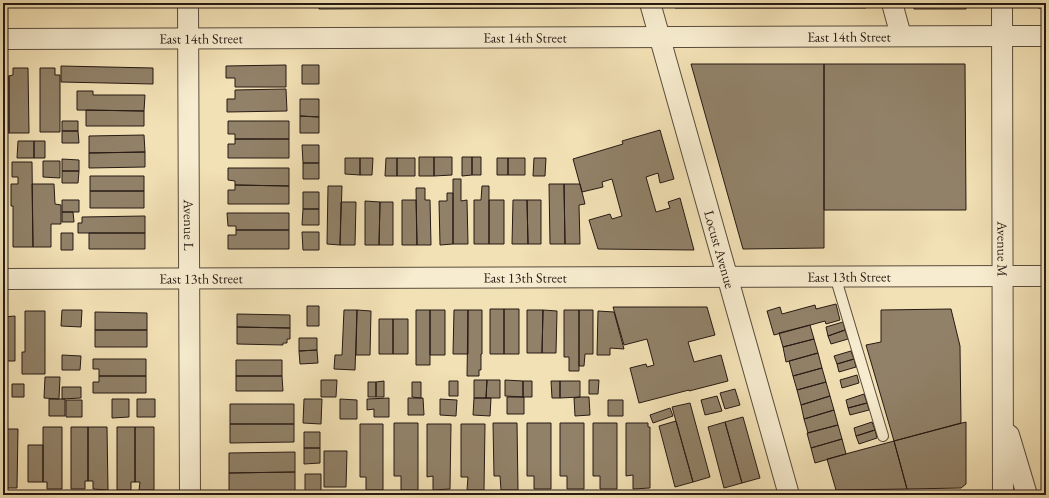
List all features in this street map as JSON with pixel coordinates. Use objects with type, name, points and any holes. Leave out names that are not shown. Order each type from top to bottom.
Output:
[{"type":"street","name":"Avenue L","points":[[188,3],[190,495]]},
{"type":"street","name":"Locust Avenue","points":[[650,3],[789,495]]},
{"type":"street","points":[[892,3],[901,36]]},
{"type":"street","name":"Avenue M","points":[[1002,3],[1003,495]]},
{"type":"street","name":"East 14th Street","points":[[3,39],[1046,36]]},
{"type":"street","name":"East 13th Street","points":[[3,279],[1046,276]]},
{"type":"street","points":[[1003,412],[1027,495]]},
{"type":"lane","points":[[835,276],[883,436]]},
{"type":"building","points":[[270,3],[270,4],[229,4]]},
{"type":"building","points":[[319,3],[530,3],[532,8],[319,9]]},
{"type":"building","points":[[530,3],[547,3],[547,8],[532,8]]},
{"type":"building","points":[[547,3],[627,3],[628,7],[547,8]]},
{"type":"building","points":[[673,3],[864,3],[866,8],[675,8]]},
{"type":"building","points":[[913,3],[966,3],[966,9],[914,9]]},
{"type":"building","points":[[1038,3],[1046,3],[1046,8],[1038,8]]},
{"type":"building","points":[[1042,62],[1046,62],[1046,81],[1042,81]]},
{"type":"building","points":[[691,64],[824,64],[824,248],[743,249]]},
{"type":"building","points":[[824,64],[965,64],[966,210],[824,210]]},
{"type":"building","points":[[286,65],[286,87],[235,87],[235,78],[226,78],[226,66]]},
{"type":"building","points":[[302,65],[319,65],[319,84],[302,84]]},
{"type":"building","points":[[61,66],[153,68],[153,84],[61,82]]},
{"type":"building","points":[[3,68],[4,75],[9,76],[9,133],[3,133]]},
{"type":"building","points":[[13,68],[28,68],[29,133],[9,133],[9,76],[13,75]]},
{"type":"building","points":[[40,68],[55,68],[55,75],[60,75],[60,132],[40,132]]},
{"type":"building","points":[[1042,81],[1046,81],[1046,99],[1042,99]]},
{"type":"building","points":[[286,89],[287,111],[227,112],[227,99],[235,99],[235,90]]},
{"type":"building","points":[[77,91],[93,91],[93,95],[145,95],[144,111],[77,110]]},
{"type":"building","points":[[300,99],[319,99],[319,117],[300,116]]},
{"type":"building","points":[[1042,99],[1046,99],[1046,118],[1042,118]]},
{"type":"building","points":[[86,110],[144,111],[144,126],[86,126]]},
{"type":"building","points":[[300,116],[319,117],[319,133],[300,133]]},
{"type":"building","points":[[1042,118],[1046,118],[1046,137],[1042,137]]},
{"type":"building","points":[[62,121],[78,121],[78,131],[62,131]]},
{"type":"building","points":[[228,121],[289,121],[289,139],[235,139],[235,134],[228,134]]},
{"type":"building","points":[[660,130],[674,179],[660,183],[658,173],[646,177],[656,212],[670,208],[668,202],[680,198],[694,250],[598,249],[589,220],[610,214],[612,219],[622,216],[612,179],[602,182],[603,187],[582,192],[573,159],[623,144],[622,141]]},
{"type":"building","points":[[62,131],[78,131],[79,143],[62,143]]},
{"type":"building","points":[[144,135],[145,152],[89,153],[89,136]]},
{"type":"building","points":[[1042,137],[1046,137],[1046,156],[1042,156]]},
{"type":"building","points":[[235,139],[289,139],[289,158],[228,158],[228,144],[235,144]]},
{"type":"building","points":[[18,141],[34,141],[34,158],[17,158]]},
{"type":"building","points":[[34,141],[45,141],[45,158],[34,158]]},
{"type":"building","points":[[302,145],[319,145],[319,163],[303,163]]},
{"type":"building","points":[[145,152],[145,167],[89,168],[89,153]]},
{"type":"building","points":[[1042,156],[1046,156],[1046,174],[1042,174]]},
{"type":"building","points":[[419,157],[434,157],[434,176],[419,176]]},
{"type":"building","points":[[434,157],[452,157],[452,175],[434,176]]},
{"type":"building","points":[[462,157],[472,157],[472,175],[462,176]]},
{"type":"building","points":[[472,157],[481,157],[481,175],[472,175]]},
{"type":"building","points":[[345,158],[360,158],[360,175],[345,174]]},
{"type":"building","points":[[360,158],[373,158],[372,175],[360,175]]},
{"type":"building","points":[[386,158],[397,158],[397,176],[385,176]]},
{"type":"building","points":[[397,158],[415,158],[415,176],[397,176]]},
{"type":"building","points":[[497,158],[508,158],[508,175],[497,175]]},
{"type":"building","points":[[508,158],[525,158],[525,175],[508,175]]},
{"type":"building","points":[[534,158],[546,158],[545,176],[533,176]]},
{"type":"building","points":[[62,159],[79,160],[79,171],[62,171]]},
{"type":"building","points":[[43,161],[60,161],[60,178],[43,177]]},
{"type":"building","points":[[12,162],[32,162],[33,247],[13,247],[13,206],[11,206],[11,184],[18,184],[18,177],[12,177]]},
{"type":"building","points":[[303,163],[319,163],[319,179],[303,179]]},
{"type":"building","points":[[228,168],[289,168],[289,186],[235,185],[235,181],[228,180]]},
{"type":"building","points":[[62,171],[79,171],[78,183],[62,183]]},
{"type":"building","points":[[1042,174],[1046,174],[1046,192],[1042,192]]},
{"type":"building","points":[[90,176],[144,176],[144,191],[90,191]]},
{"type":"building","points":[[453,179],[461,179],[461,201],[467,200],[468,244],[453,244]]},
{"type":"building","points":[[32,184],[54,184],[55,204],[61,205],[61,224],[51,224],[51,247],[33,247]]},
{"type":"building","points":[[549,184],[564,184],[565,244],[550,244]]},
{"type":"building","points":[[564,184],[580,184],[585,204],[579,205],[580,244],[565,244]]},
{"type":"building","points":[[235,185],[289,186],[289,204],[228,204],[228,190],[235,190]]},
{"type":"building","points":[[328,186],[342,186],[340,245],[327,244]]},
{"type":"building","points":[[482,186],[489,186],[489,244],[474,244],[474,200],[481,200]]},
{"type":"building","points":[[416,188],[425,188],[425,200],[430,200],[431,245],[417,245]]},
{"type":"building","points":[[90,191],[144,191],[144,208],[90,208]]},
{"type":"building","points":[[303,192],[319,192],[319,209],[303,209]]},
{"type":"building","points":[[1042,192],[1046,192],[1046,210],[1042,210]]},
{"type":"building","points":[[447,193],[453,193],[453,244],[440,245],[439,201],[447,201]]},
{"type":"building","points":[[62,200],[79,200],[79,212],[62,212]]},
{"type":"building","points":[[402,200],[416,200],[417,245],[402,245]]},
{"type":"building","points":[[489,200],[504,200],[504,244],[489,244]]},
{"type":"building","points":[[513,200],[527,200],[528,244],[512,244]]},
{"type":"building","points":[[527,200],[541,200],[541,244],[528,244]]},
{"type":"building","points":[[365,201],[380,202],[379,245],[365,245]]},
{"type":"building","points":[[341,202],[356,202],[355,245],[340,245]]},
{"type":"building","points":[[380,202],[393,202],[393,245],[379,245]]},
{"type":"building","points":[[303,209],[319,209],[319,225],[302,225]]},
{"type":"building","points":[[1042,210],[1046,210],[1046,229],[1042,229]]},
{"type":"building","points":[[62,212],[73,212],[74,222],[62,222]]},
{"type":"building","points":[[227,213],[289,213],[289,230],[236,230],[236,226],[228,226]]},
{"type":"building","points":[[145,216],[145,233],[78,233],[78,223],[82,223],[82,217]]},
{"type":"building","points":[[1042,229],[1046,229],[1046,247],[1042,247]]},
{"type":"building","points":[[236,230],[289,230],[289,249],[228,249],[228,235],[236,235]]},
{"type":"building","points":[[302,232],[319,232],[319,250],[303,250]]},
{"type":"building","points":[[61,233],[73,233],[73,250],[61,250]]},
{"type":"building","points":[[89,233],[145,233],[145,249],[89,249]]},
{"type":"building","points":[[836,304],[840,320],[826,324],[825,321],[774,335],[767,311],[780,307],[782,314],[815,305],[816,309]]},
{"type":"building","points":[[1044,305],[1046,305],[1046,392]]},
{"type":"building","points":[[307,306],[319,306],[319,326],[307,326]]},
{"type":"building","points":[[613,307],[707,307],[715,335],[688,342],[694,362],[721,355],[728,381],[639,403],[630,368],[646,364],[647,367],[654,365],[647,339],[624,345]]},
{"type":"building","points":[[490,309],[504,309],[504,354],[490,354]]},
{"type":"building","points":[[504,309],[519,309],[519,354],[504,354]]},
{"type":"building","points":[[951,309],[960,346],[961,423],[894,441],[866,345],[881,342],[881,310]]},
{"type":"building","points":[[62,310],[82,310],[81,327],[61,326]]},
{"type":"building","points":[[344,310],[357,310],[355,370],[334,369],[335,355],[342,355]]},
{"type":"building","points":[[357,310],[371,311],[370,355],[356,355]]},
{"type":"building","points":[[416,310],[430,310],[430,365],[416,365]]},
{"type":"building","points":[[430,310],[445,310],[445,355],[430,355]]},
{"type":"building","points":[[454,310],[468,310],[468,354],[453,354]]},
{"type":"building","points":[[468,310],[482,310],[482,354],[479,376],[467,376]]},
{"type":"building","points":[[527,310],[543,310],[542,353],[527,353]]},
{"type":"building","points":[[543,310],[557,311],[556,353],[542,353]]},
{"type":"building","points":[[564,310],[579,310],[579,371],[569,371],[569,357],[564,357]]},
{"type":"building","points":[[579,310],[593,310],[593,354],[585,354],[584,366],[579,366]]},
{"type":"building","points":[[25,311],[45,311],[45,374],[22,374],[22,352],[25,352]]},
{"type":"building","points":[[598,311],[614,312],[624,349],[610,348],[610,355],[597,355]]},
{"type":"building","points":[[95,312],[147,313],[147,330],[95,330]]},
{"type":"building","points":[[237,314],[290,315],[290,328],[237,327]]},
{"type":"building","points":[[15,316],[15,361],[3,361],[3,317]]},
{"type":"building","points":[[379,319],[393,319],[393,354],[379,354]]},
{"type":"building","points":[[393,319],[408,319],[408,354],[393,354]]},
{"type":"building","points":[[843,322],[845,330],[828,336],[826,327]]},
{"type":"building","points":[[810,325],[814,339],[783,347],[779,333]]},
{"type":"building","points":[[237,327],[290,328],[290,339],[287,339],[287,343],[283,343],[283,345],[237,344]]},
{"type":"building","points":[[95,330],[147,330],[147,347],[95,347]]},
{"type":"building","points":[[845,330],[848,339],[831,344],[828,336]]},
{"type":"building","points":[[299,338],[317,338],[317,350],[299,351]]},
{"type":"building","points":[[814,339],[818,353],[786,362],[783,347]]},
{"type":"building","points":[[317,350],[318,363],[300,364],[299,351]]},
{"type":"building","points":[[851,351],[854,359],[837,364],[834,356]]},
{"type":"building","points":[[818,353],[822,368],[793,376],[789,361]]},
{"type":"building","points":[[62,355],[81,356],[80,370],[62,370]]},
{"type":"building","points":[[93,359],[146,359],[146,376],[99,376],[99,369],[93,369]]},
{"type":"building","points":[[854,359],[856,367],[839,372],[837,364]]},
{"type":"building","points":[[236,360],[282,360],[282,376],[236,376]]},
{"type":"building","points":[[822,368],[826,382],[797,390],[793,376]]},
{"type":"building","points":[[857,375],[859,383],[842,388],[840,380]]},
{"type":"building","points":[[99,376],[146,376],[146,393],[93,393],[93,382],[99,382]]},
{"type":"building","points":[[236,376],[282,376],[283,391],[236,391]]},
{"type":"building","points":[[45,377],[60,377],[59,399],[44,398]]},
{"type":"building","points":[[321,380],[337,380],[336,397],[321,397]]},
{"type":"building","points":[[474,380],[487,380],[486,398],[474,398]]},
{"type":"building","points":[[487,380],[500,380],[500,398],[486,398]]},
{"type":"building","points":[[505,380],[523,381],[523,397],[505,396]]},
{"type":"building","points":[[589,380],[599,380],[598,394],[589,394]]},
{"type":"building","points":[[384,381],[384,397],[376,397],[376,382]]},
{"type":"building","points":[[449,381],[458,381],[458,396],[449,396]]},
{"type":"building","points":[[523,381],[532,381],[532,397],[523,397]]},
{"type":"building","points":[[551,381],[560,381],[560,398],[552,398]]},
{"type":"building","points":[[560,381],[580,381],[580,397],[560,398]]},
{"type":"building","points":[[368,382],[376,382],[376,397],[368,397]]},
{"type":"building","points":[[412,382],[421,382],[421,398],[412,397]]},
{"type":"building","points":[[826,382],[830,396],[801,405],[797,390]]},
{"type":"building","points":[[12,384],[24,384],[24,397],[12,397]]},
{"type":"building","points":[[62,387],[81,387],[81,398],[62,399]]},
{"type":"building","points":[[735,389],[740,405],[725,409],[720,393]]},
{"type":"building","points":[[864,394],[867,403],[848,408],[846,400]]},
{"type":"building","points":[[717,396],[722,411],[705,415],[701,400]]},
{"type":"building","points":[[830,396],[834,410],[804,419],[801,405]]},
{"type":"building","points":[[507,397],[524,397],[524,414],[507,414]]},
{"type":"building","points":[[589,397],[590,415],[575,416],[574,398]]},
{"type":"building","points":[[1046,397],[1046,418],[1043,419],[1043,398]]},
{"type":"building","points":[[389,398],[389,417],[374,417],[374,409],[367,410],[367,399]]},
{"type":"building","points":[[408,398],[423,398],[424,415],[408,415]]},
{"type":"building","points":[[474,398],[491,398],[490,416],[473,415]]},
{"type":"building","points":[[49,399],[65,399],[65,416],[49,416]]},
{"type":"building","points":[[112,399],[129,399],[129,417],[112,418]]},
{"type":"building","points":[[137,399],[155,399],[155,417],[137,417]]},
{"type":"building","points":[[304,399],[322,399],[321,424],[303,423]]},
{"type":"building","points":[[340,399],[357,400],[357,419],[340,419]]},
{"type":"building","points":[[440,399],[457,400],[456,416],[440,415]]},
{"type":"building","points":[[66,400],[82,400],[82,417],[66,417]]},
{"type":"building","points":[[608,400],[623,400],[623,416],[608,416]]},
{"type":"building","points":[[690,403],[710,477],[693,482],[672,407]]},
{"type":"building","points":[[867,403],[869,410],[850,415],[848,408]]},
{"type":"building","points":[[230,404],[294,404],[294,424],[230,424]]},
{"type":"building","points":[[670,408],[673,416],[653,423],[650,415]]},
{"type":"building","points":[[834,410],[838,425],[808,433],[804,419]]},
{"type":"building","points":[[743,417],[760,478],[742,483],[725,422]]},
{"type":"building","points":[[1046,418],[1046,438],[1044,438],[1043,419]]},
{"type":"building","points":[[676,421],[693,482],[675,487],[659,426]]},
{"type":"building","points":[[725,422],[742,483],[724,488],[708,427]]},
{"type":"building","points":[[872,422],[875,430],[856,436],[854,428]]},
{"type":"building","points":[[966,422],[966,484],[961,488],[907,489],[894,441]]},
{"type":"building","points":[[394,423],[418,423],[418,490],[401,490],[401,476],[394,476]]},
{"type":"building","points":[[493,423],[517,423],[518,490],[501,490],[500,476],[494,476]]},
{"type":"building","points":[[527,423],[551,423],[551,489],[534,489],[534,476],[527,476]]},
{"type":"building","points":[[560,423],[584,423],[584,489],[567,489],[567,476],[560,476]]},
{"type":"building","points":[[593,423],[617,423],[617,489],[600,489],[600,476],[593,476]]},
{"type":"building","points":[[626,423],[648,423],[648,427],[650,427],[650,488],[633,489],[633,475],[626,476]]},
{"type":"building","points":[[230,424],[294,424],[294,442],[230,443]]},
{"type":"building","points":[[360,424],[383,424],[383,490],[366,490],[366,477],[360,477]]},
{"type":"building","points":[[427,424],[451,424],[450,489],[433,490],[433,476],[427,477]]},
{"type":"building","points":[[461,424],[485,424],[484,490],[467,490],[468,477],[461,477]]},
{"type":"building","points":[[838,425],[842,439],[811,448],[807,433]]},
{"type":"building","points":[[43,427],[62,427],[62,489],[47,489],[47,482],[43,482]]},
{"type":"building","points":[[71,427],[88,427],[88,481],[85,481],[85,489],[71,489]]},
{"type":"building","points":[[88,427],[107,427],[108,490],[93,489],[93,481],[88,481]]},
{"type":"building","points":[[117,427],[135,427],[135,482],[131,482],[131,490],[117,490]]},
{"type":"building","points":[[135,427],[154,427],[154,490],[139,490],[140,482],[135,482]]},
{"type":"building","points":[[3,429],[18,429],[17,488],[3,488]]},
{"type":"building","points":[[875,430],[877,438],[859,444],[856,436]]},
{"type":"building","points":[[304,432],[320,432],[320,448],[304,448]]},
{"type":"building","points":[[842,439],[846,454],[815,463],[811,448]]},
{"type":"building","points":[[894,441],[907,489],[836,490],[827,459]]},
{"type":"building","points":[[28,445],[43,445],[43,482],[28,482]]},
{"type":"building","points":[[304,448],[320,448],[320,463],[304,464]]},
{"type":"building","points":[[324,451],[347,451],[346,487],[324,487]]},
{"type":"building","points":[[295,452],[295,472],[229,473],[229,453]]},
{"type":"building","points":[[295,472],[295,491],[229,492],[229,473]]},
{"type":"building","points":[[305,474],[321,474],[321,491],[305,492]]}]
